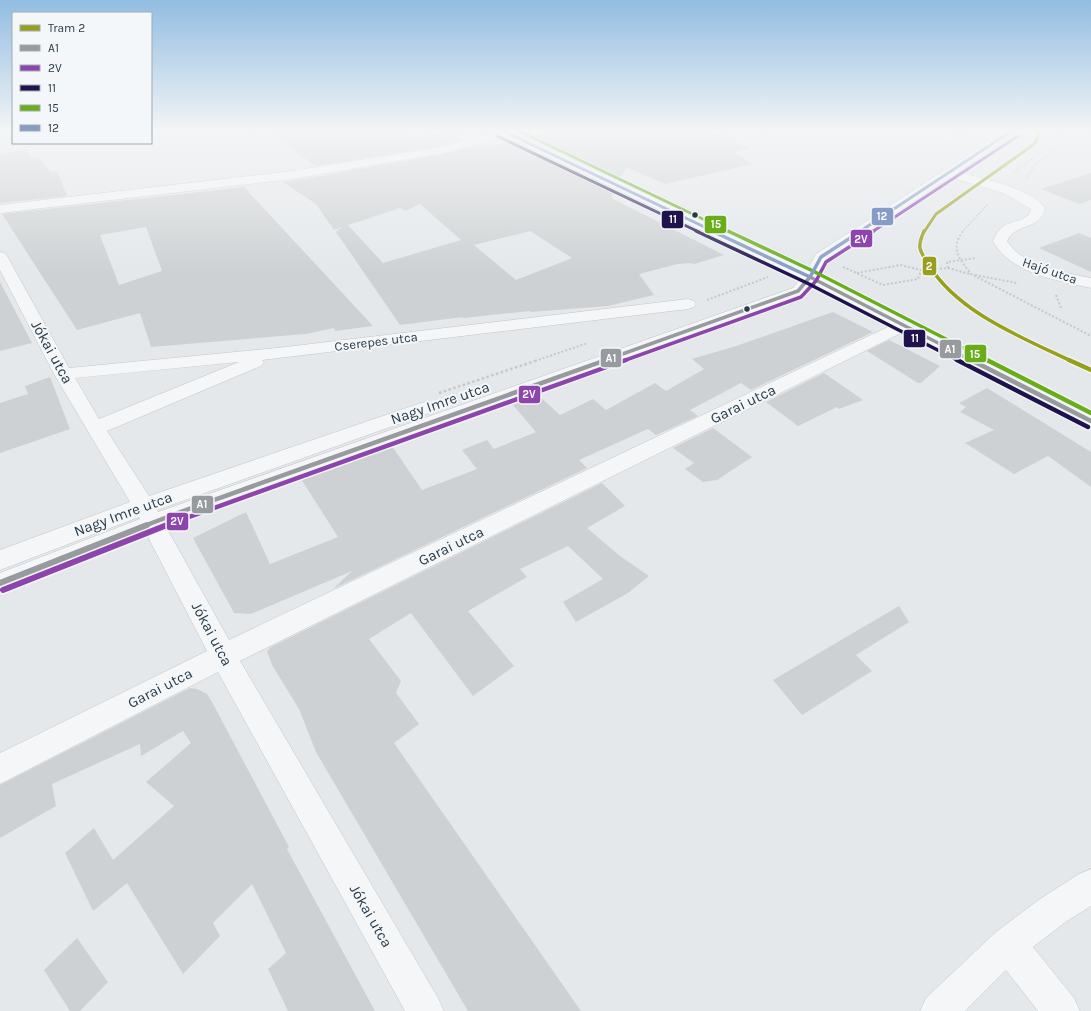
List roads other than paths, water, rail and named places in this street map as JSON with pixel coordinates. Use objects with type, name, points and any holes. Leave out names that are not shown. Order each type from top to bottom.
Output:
[{"type":"street","points":[[0,209],[273,177]]},
{"type":"street","points":[[599,177],[810,277],[1091,421]]},
{"type":"street","points":[[810,277],[821,257],[943,177]]},
{"type":"street","name":"Hajó utca","points":[[963,177],[1017,193],[1038,208],[1038,214],[1035,218],[1008,230],[1000,241],[1002,248],[1018,259],[1045,271],[1091,283]]},
{"type":"street","name":"Jókai utca","points":[[0,256],[63,374],[148,514],[223,656],[425,1011]]},
{"type":"street","name":"Nagy Imre utca","points":[[0,560],[148,514],[781,282],[810,277]]},
{"type":"street","name":"Cserepes utca","points":[[63,374],[276,353],[688,304]]},
{"type":"street","name":"Garai utca","points":[[0,769],[223,656],[904,325]]},
{"type":"street","points":[[95,428],[276,353]]},
{"type":"street","name":"Nagy Imre utca","points":[[0,583],[148,514]]},
{"type":"street","points":[[939,1011],[1008,944],[1052,911],[1091,886]]},
{"type":"street","points":[[1008,944],[1061,1011]]},
{"type":"tram line","name":"2","points":[[988,177],[936,214],[930,221],[923,232],[921,241],[920,249],[923,256],[935,276],[952,293],[973,309],[1023,338],[1091,370]]}]
